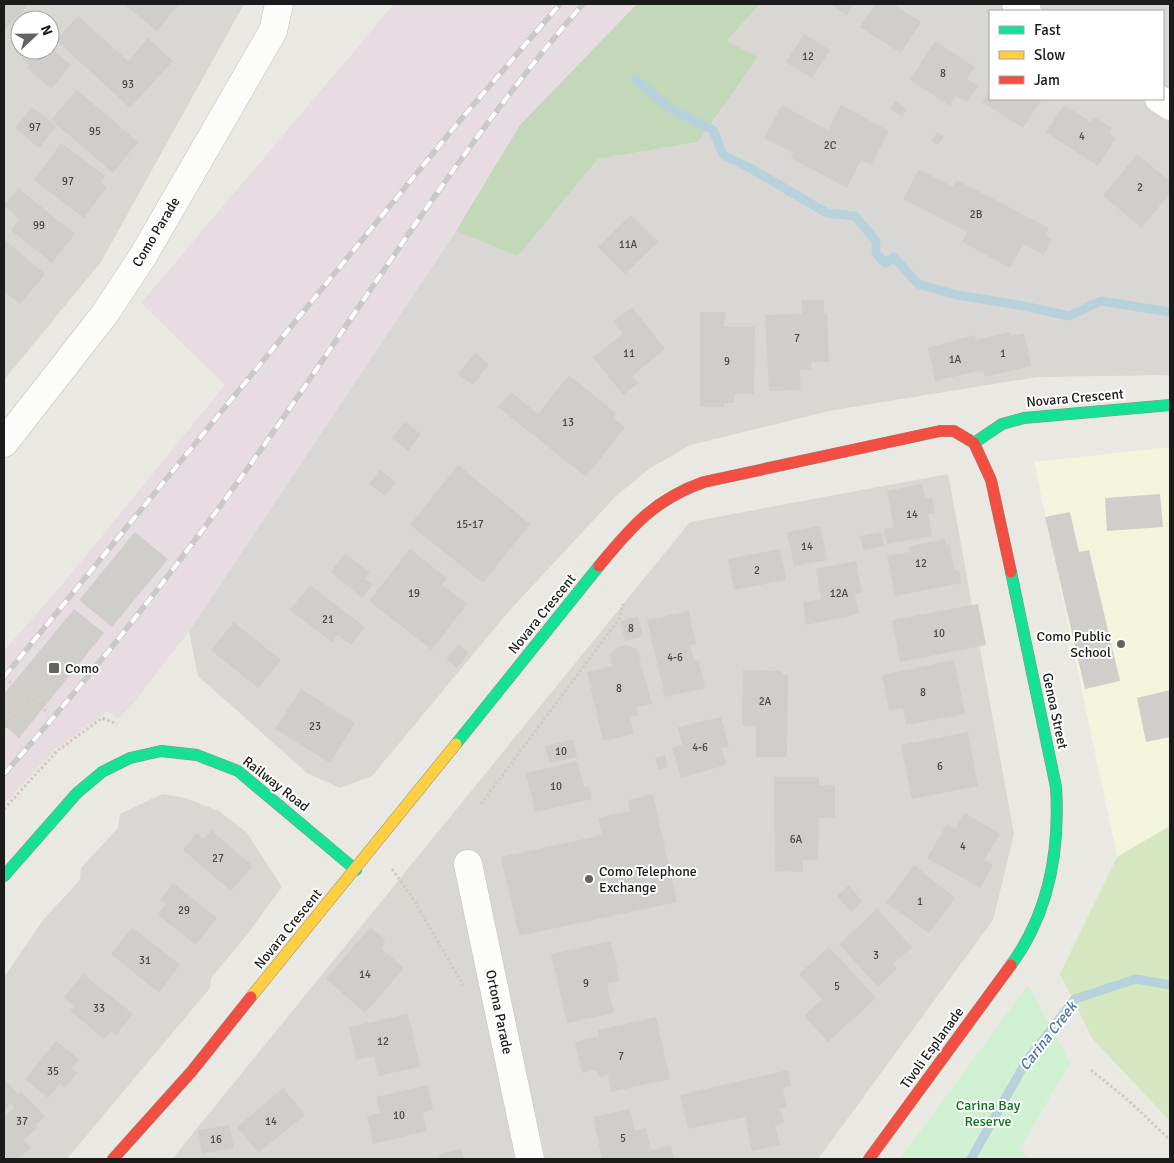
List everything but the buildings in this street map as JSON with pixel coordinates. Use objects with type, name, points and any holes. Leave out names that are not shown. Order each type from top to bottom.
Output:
[{"type":"street","name":"Como Parade","points":[[4,442],[104,315],[143,256],[272,31],[279,4]]},
{"type":"street","name":"Novara Crescent","points":[[113,1159],[192,1071],[626,534],[663,498],[687,487],[719,477],[940,431],[954,431],[963,435],[974,444],[1002,424],[1024,418],[1170,405]]},
{"type":"street","name":"Genoa Street","points":[[974,444],[991,480],[1052,769],[1059,816],[1056,856],[1048,894],[1029,937],[1019,954]]},
{"type":"street","name":"Railway Road","points":[[4,876],[83,785],[102,770],[128,758],[173,751],[216,760],[238,771],[356,870]]},
{"type":"street","name":"Ortona Parade","points":[[468,864],[530,1159]]},
{"type":"street","name":"Tivoli Esplanade","points":[[869,1159],[1019,954]]},
{"type":"path","points":[[481,804],[619,619],[623,604]]},
{"type":"path","points":[[9,681],[48,713]]},
{"type":"path","points":[[4,728],[29,699]]},
{"type":"path","points":[[4,810],[57,751],[102,718],[117,724]]},
{"type":"path","points":[[403,884],[465,988],[494,990]]},
{"type":"path","points":[[1091,1070],[1128,1100],[1170,1140]]},
{"type":"shaded area","points":[[4,4],[244,4],[101,262],[4,380]]},
{"type":"shaded area","points":[[394,4],[760,4],[727,41],[758,57],[698,142],[598,159],[518,256],[456,231],[189,631],[136,700],[118,719],[108,711],[55,749],[4,804],[4,651],[71,574],[225,385],[141,303]]},
{"type":"shaded area","points":[[637,4],[760,4],[727,41],[758,57],[698,142],[598,159],[518,256],[456,231],[520,125]]},
{"type":"shaded area","points":[[760,4],[1170,4],[1170,375],[1037,377],[834,410],[690,445],[649,469],[616,496],[510,610],[372,776],[340,788],[307,773],[198,676],[189,631],[456,231],[518,256],[598,159],[698,142],[758,57],[727,41]]},
{"type":"shaded area","name":"Como Public School","points":[[1170,447],[1170,826],[1117,857],[1034,462]]},
{"type":"shaded area","points":[[948,474],[1014,834],[993,920],[818,1159],[172,1159],[690,522]]},
{"type":"shaded area","points":[[162,794],[185,798],[219,811],[247,833],[282,887],[246,936],[211,978],[210,988],[67,1159],[4,1159],[4,977],[44,919],[80,880],[81,868],[118,828],[120,814]]},
{"type":"green space","points":[[1170,826],[1170,1121],[1092,1038],[1060,974],[1117,857]]},
{"type":"green space","name":"Carina Bay Reserve","points":[[1028,985],[1070,1063],[1019,1149],[1028,1159],[900,1159]]},
{"type":"waterway","points":[[635,79],[671,109],[713,130],[723,155],[750,168],[827,213],[855,216],[876,241],[876,253],[885,263],[894,257],[918,284],[957,295],[1019,305],[1069,316],[1101,301],[1170,312]]},
{"type":"waterway","name":"Carina Creek","points":[[971,1159],[1027,1060],[1075,999],[1136,979],[1170,985]]},
{"type":"railway","points":[[4,677],[457,124],[560,4]]},
{"type":"railway","points":[[4,774],[95,668],[181,558],[280,423],[405,239],[490,119],[583,4]]},
{"type":"traffic: fast","points":[[969,440],[974,443],[1002,424],[1024,418],[1170,405]]},
{"type":"traffic: fast","points":[[456,744],[599,566]]},
{"type":"traffic: fast","points":[[1011,572],[1056,787],[1057,811],[1054,857],[1043,902],[1035,924],[1011,965]]},
{"type":"traffic: fast","points":[[4,876],[77,793],[102,772],[130,758],[161,751],[197,755],[238,771],[356,870]]},
{"type":"traffic: slow","points":[[251,997],[456,744]]},
{"type":"traffic: jam","points":[[599,566],[645,516],[671,497],[704,482],[940,431],[954,431],[969,440]]},
{"type":"traffic: jam","points":[[974,443],[991,480],[1011,572]]},
{"type":"traffic: jam","points":[[869,1159],[1011,965]]},
{"type":"traffic: jam","points":[[113,1159],[192,1071],[251,997]]},
{"type":"place","name":"Como Public School","points":[[1121,644]]},
{"type":"place","name":"Como","points":[[54,668]]},
{"type":"place","name":"Como Telephone Exchange","points":[[589,879]]}]
